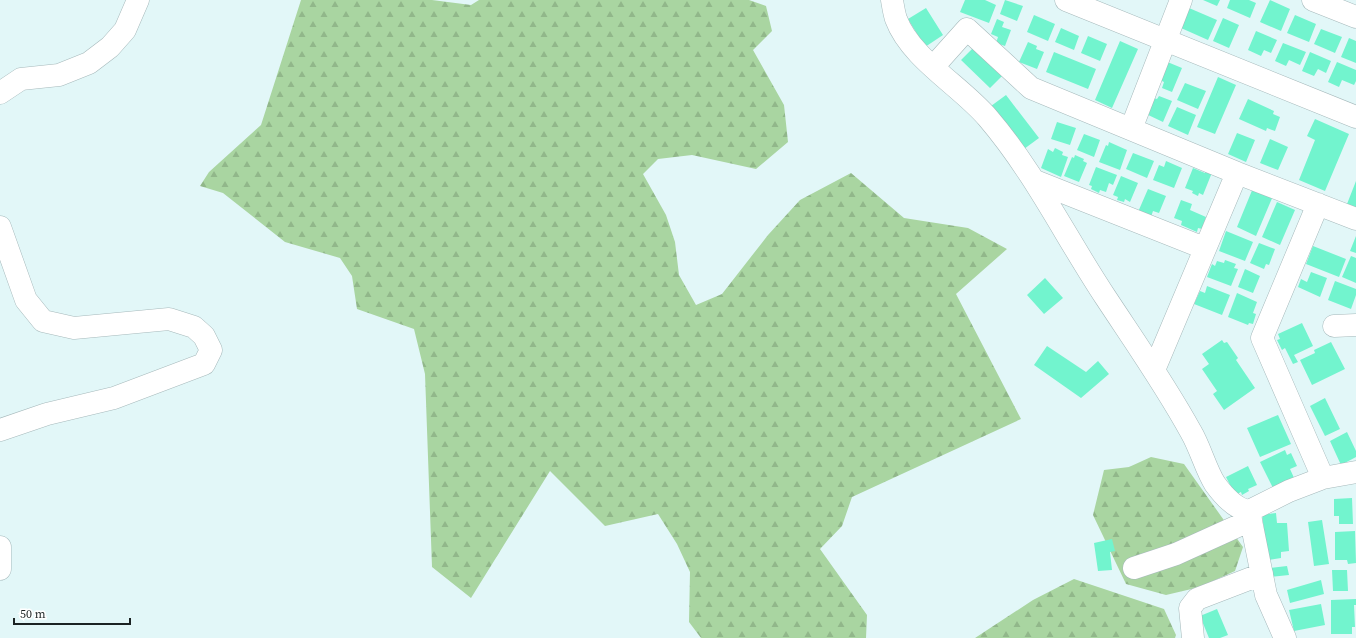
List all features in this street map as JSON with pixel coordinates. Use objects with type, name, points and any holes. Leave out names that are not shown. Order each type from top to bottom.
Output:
[{"type":"street","points":[[0,93],[21,79],[59,75],[89,63],[110,47],[125,30],[138,0]]},
{"type":"street","points":[[892,0],[896,19],[909,43],[987,117],[1035,181],[1089,273],[1154,370],[1192,432],[1215,483],[1232,503],[1250,516],[1266,595],[1285,638]]},
{"type":"street","points":[[1066,0],[1166,39],[1356,117]]},
{"type":"street","points":[[1131,129],[1181,0]]},
{"type":"street","points":[[1313,0],[1356,17]]},
{"type":"street","points":[[933,67],[967,29],[1031,88],[1237,173],[1356,219]]},
{"type":"street","points":[[1154,370],[1204,248],[1237,173]]},
{"type":"street","points":[[1035,181],[1204,248]]},
{"type":"street","points":[[1318,204],[1262,338],[1323,478]]},
{"type":"street","points":[[0,227],[26,300],[43,321],[74,328],[169,319],[194,327],[204,336],[210,350],[204,364],[186,371],[114,398],[47,414],[0,430]]},
{"type":"street","points":[[1334,326],[1356,324]]},
{"type":"street","points":[[1134,568],[1176,554],[1250,516],[1289,491],[1323,478],[1356,472]]},
{"type":"street","points":[[0,547],[0,569]]},
{"type":"street","points":[[1192,638],[1190,608],[1197,599],[1262,574]]},
{"type":"green space","points":[[301,0],[432,0],[471,5],[479,0],[749,0],[766,6],[772,31],[753,50],[784,105],[788,142],[756,169],[692,155],[658,159],[643,174],[666,215],[675,242],[679,275],[696,305],[722,294],[768,235],[800,200],[851,173],[904,218],[968,228],[1007,249],[956,294],[1021,419],[852,497],[842,526],[820,549],[867,615],[866,638],[701,638],[689,622],[690,572],[677,544],[658,514],[605,526],[550,471],[471,598],[432,567],[425,374],[414,329],[357,309],[352,276],[340,258],[285,242],[223,193],[200,186],[209,172],[261,125]]},
{"type":"green space","points":[[1151,457],[1184,464],[1243,547],[1235,571],[1200,587],[1166,595],[1126,584],[1093,515],[1104,470],[1129,467]]},
{"type":"green space","points":[[1074,579],[1164,609],[1176,635],[1175,638],[975,638],[1033,600]]},
{"type":"building","points":[[965,0],[985,0],[996,5],[989,23],[960,12]]},
{"type":"building","points":[[1005,0],[1023,6],[1017,21],[1000,14]]},
{"type":"building","points":[[1203,0],[1220,0],[1217,6]]},
{"type":"building","points":[[1230,0],[1249,0],[1256,3],[1250,18],[1227,8]]},
{"type":"building","points":[[1270,0],[1290,9],[1281,31],[1260,22]]},
{"type":"building","points":[[926,8],[943,35],[925,47],[908,19]]},
{"type":"building","points":[[1189,8],[1217,20],[1208,40],[1181,28]]},
{"type":"building","points":[[1034,15],[1055,24],[1048,41],[1027,32]]},
{"type":"building","points":[[1295,15],[1316,24],[1309,42],[1287,33]]},
{"type":"building","points":[[1223,18],[1239,25],[1229,48],[1213,41]]},
{"type":"building","points":[[997,19],[1004,22],[1002,27],[1011,30],[1005,46],[996,43],[998,37],[991,34]]},
{"type":"building","points":[[1061,28],[1079,36],[1074,50],[1055,42]]},
{"type":"building","points":[[1321,29],[1342,37],[1335,53],[1314,44]]},
{"type":"building","points":[[1256,31],[1277,40],[1271,53],[1264,50],[1261,56],[1248,50]]},
{"type":"building","points":[[1088,36],[1107,44],[1100,61],[1081,53]]},
{"type":"building","points":[[1349,38],[1356,41],[1356,63],[1341,57]]},
{"type":"building","points":[[1120,41],[1138,49],[1112,108],[1095,100]]},
{"type":"building","points":[[1028,42],[1037,46],[1036,49],[1044,52],[1037,69],[1019,62]]},
{"type":"building","points":[[1283,43],[1306,52],[1300,65],[1289,60],[1286,66],[1275,61]]},
{"type":"building","points":[[974,47],[1003,75],[990,88],[961,60]]},
{"type":"building","points":[[1054,52],[1096,69],[1088,89],[1046,72]]},
{"type":"building","points":[[1310,52],[1331,61],[1326,73],[1318,69],[1314,76],[1302,71]]},
{"type":"building","points":[[1165,61],[1182,68],[1172,92],[1162,88],[1164,82],[1158,79]]},
{"type":"building","points":[[1337,62],[1356,70],[1356,81],[1354,85],[1342,80],[1339,87],[1328,82]]},
{"type":"building","points":[[1218,77],[1236,85],[1215,134],[1197,127]]},
{"type":"building","points":[[1185,83],[1206,91],[1198,109],[1177,100]]},
{"type":"building","points":[[1006,95],[1039,138],[1024,149],[991,106]]},
{"type":"building","points":[[1159,96],[1172,101],[1163,122],[1144,113],[1151,97],[1157,99]]},
{"type":"building","points":[[1248,99],[1274,111],[1273,114],[1280,117],[1275,131],[1267,128],[1266,131],[1239,119]]},
{"type":"building","points":[[1177,107],[1196,115],[1188,135],[1168,126]]},
{"type":"building","points":[[1315,119],[1349,134],[1325,191],[1299,180],[1315,140],[1307,136]]},
{"type":"building","points":[[1057,122],[1076,128],[1070,145],[1051,139]]},
{"type":"building","points":[[1237,133],[1255,140],[1246,162],[1228,154]]},
{"type":"building","points":[[1084,134],[1100,140],[1094,157],[1077,150]]},
{"type":"building","points":[[1270,139],[1288,147],[1278,170],[1260,163]]},
{"type":"building","points":[[1109,142],[1127,150],[1120,170],[1099,162],[1106,145],[1108,146]]},
{"type":"building","points":[[1055,148],[1063,152],[1062,155],[1068,157],[1061,177],[1041,168],[1048,149],[1053,152]]},
{"type":"building","points":[[1133,153],[1154,161],[1147,178],[1126,169]]},
{"type":"building","points":[[1075,155],[1084,159],[1083,161],[1087,163],[1079,182],[1064,176],[1072,157],[1074,158]]},
{"type":"building","points":[[1166,161],[1182,168],[1174,188],[1153,180],[1159,165],[1164,167]]},
{"type":"building","points":[[1096,167],[1117,175],[1113,185],[1109,183],[1106,192],[1100,190],[1099,193],[1091,189],[1092,186],[1089,185]]},
{"type":"building","points":[[1193,168],[1205,173],[1207,168],[1213,170],[1203,195],[1199,193],[1198,196],[1192,193],[1193,191],[1185,188]]},
{"type":"building","points":[[1121,176],[1138,183],[1130,202],[1125,199],[1124,202],[1117,200],[1118,197],[1113,195]]},
{"type":"building","points":[[1356,181],[1356,208],[1347,204]]},
{"type":"building","points":[[1253,188],[1273,196],[1256,236],[1237,227]]},
{"type":"building","points":[[1148,189],[1166,196],[1159,213],[1153,211],[1151,217],[1138,212]]},
{"type":"building","points":[[1181,200],[1192,204],[1190,210],[1206,217],[1202,229],[1198,228],[1197,232],[1181,225],[1182,221],[1174,218]]},
{"type":"building","points":[[1277,202],[1295,210],[1280,245],[1262,237]]},
{"type":"building","points":[[1226,231],[1253,242],[1245,261],[1219,251]]},
{"type":"building","points":[[1356,236],[1356,253],[1350,251]]},
{"type":"building","points":[[1259,243],[1275,249],[1269,265],[1266,264],[1264,269],[1250,263]]},
{"type":"building","points":[[1313,246],[1346,259],[1339,277],[1306,264]]},
{"type":"building","points":[[1351,256],[1356,258],[1356,283],[1342,277]]},
{"type":"building","points":[[1225,260],[1236,264],[1234,268],[1238,269],[1231,286],[1207,277],[1212,264],[1215,266],[1217,261],[1224,263]]},
{"type":"building","points":[[1245,269],[1260,276],[1253,293],[1238,287]]},
{"type":"building","points":[[1311,272],[1327,278],[1320,297],[1298,287],[1301,279],[1307,282]]},
{"type":"building","points":[[1045,278],[1063,298],[1044,314],[1027,295]]},
{"type":"building","points":[[1335,281],[1356,289],[1356,295],[1351,309],[1328,300]]},
{"type":"building","points":[[1207,286],[1230,295],[1222,315],[1194,304],[1200,291],[1205,293]]},
{"type":"building","points":[[1237,293],[1257,302],[1253,313],[1256,314],[1253,324],[1249,323],[1248,325],[1228,317]]},
{"type":"building","points":[[1302,323],[1313,346],[1294,355],[1298,362],[1293,364],[1285,348],[1282,350],[1277,340],[1280,339],[1278,334]]},
{"type":"building","points":[[1222,340],[1224,343],[1227,342],[1238,358],[1236,360],[1255,388],[1224,410],[1213,394],[1217,391],[1202,369],[1209,364],[1202,354]]},
{"type":"building","points":[[1331,342],[1345,369],[1312,385],[1300,360],[1315,353],[1314,350]]},
{"type":"building","points":[[1047,346],[1086,372],[1098,361],[1109,374],[1081,398],[1034,365]]},
{"type":"building","points":[[1325,398],[1340,429],[1325,436],[1310,406]]},
{"type":"building","points":[[1278,415],[1291,444],[1260,457],[1247,428]]},
{"type":"building","points":[[1347,432],[1356,451],[1356,457],[1341,465],[1330,441]]},
{"type":"building","points":[[1285,450],[1287,455],[1291,453],[1297,466],[1290,469],[1295,480],[1274,490],[1260,462]]},
{"type":"building","points":[[1248,466],[1257,485],[1248,489],[1249,491],[1242,495],[1241,492],[1235,495],[1226,477]]},
{"type":"building","points":[[1352,498],[1353,524],[1339,524],[1339,516],[1334,516],[1334,499]]},
{"type":"building","points":[[1276,513],[1277,523],[1287,523],[1289,551],[1281,552],[1281,558],[1268,560],[1262,515]]},
{"type":"building","points":[[1322,520],[1329,564],[1314,566],[1308,522]]},
{"type":"building","points":[[1355,531],[1356,563],[1348,564],[1347,560],[1335,560],[1335,532]]},
{"type":"building","points":[[1112,539],[1115,551],[1110,552],[1112,570],[1098,571],[1094,543]]},
{"type":"building","points":[[1287,566],[1289,575],[1270,577],[1269,568]]},
{"type":"building","points":[[1332,570],[1347,570],[1348,591],[1333,591]]},
{"type":"building","points":[[1321,580],[1324,594],[1290,603],[1287,590]]},
{"type":"building","points":[[1356,599],[1356,605],[1354,605],[1355,627],[1352,627],[1352,634],[1331,634],[1331,600]]},
{"type":"building","points":[[1321,604],[1325,625],[1294,631],[1289,610]]},
{"type":"building","points":[[1217,609],[1228,635],[1220,638],[1209,638],[1200,616]]}]
